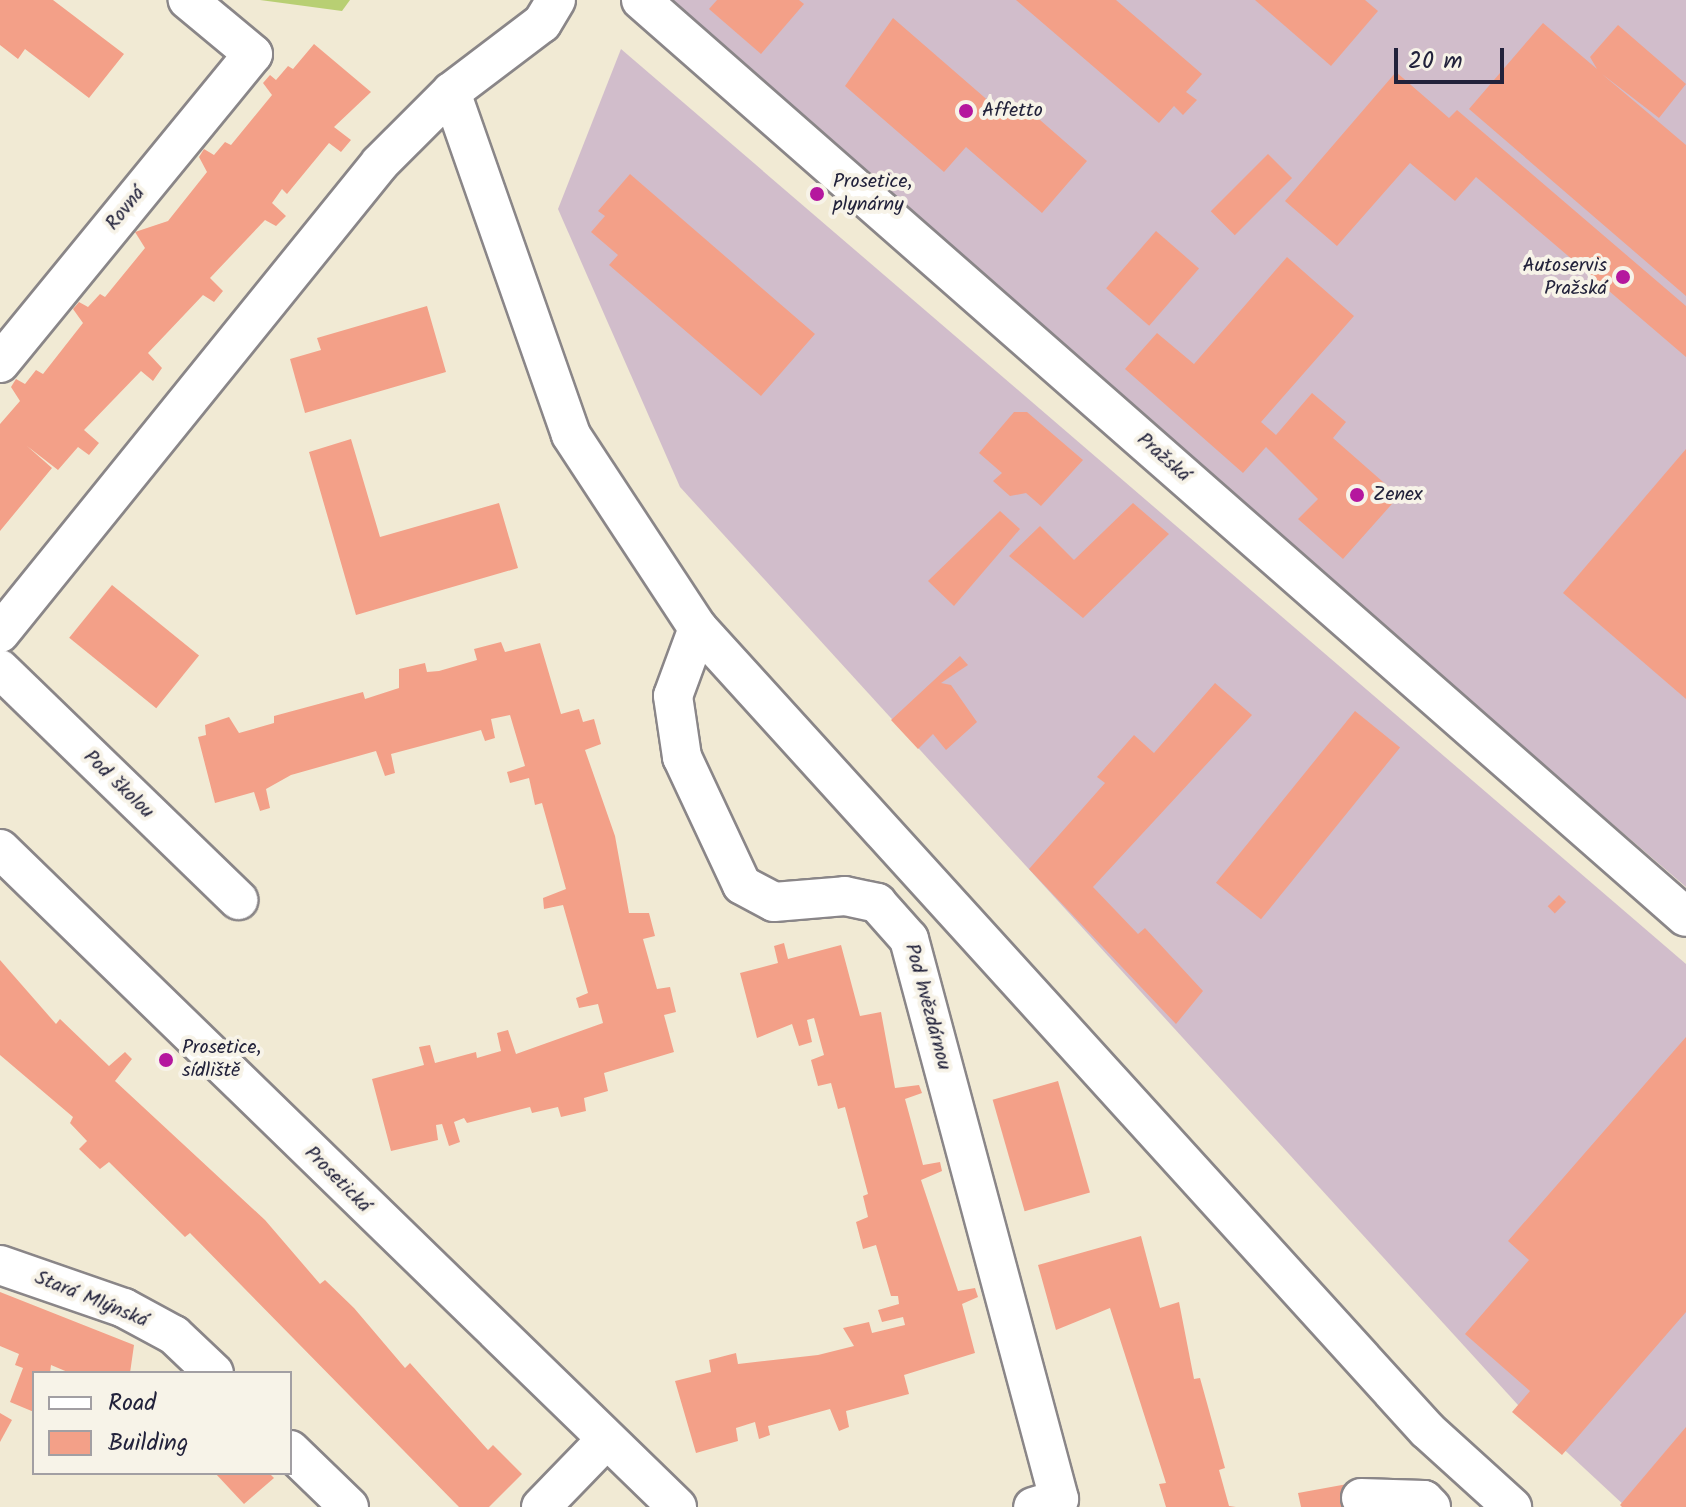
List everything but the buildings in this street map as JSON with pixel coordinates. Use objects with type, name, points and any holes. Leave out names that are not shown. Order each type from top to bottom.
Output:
[{"type":"street","name":"Rovná","points":[[0,363],[253,54],[188,0]]},
{"type":"street","points":[[0,633],[380,163],[451,92],[542,23],[556,0]]},
{"type":"street","name":"Pražská","points":[[641,0],[1686,917]]},
{"type":"street","points":[[451,92],[571,435],[698,628],[1427,1430],[1512,1507]]},
{"type":"street","name":"Pod hvězdárnou","points":[[698,628],[673,696],[682,757],[735,875],[774,902],[845,896],[877,903],[909,939],[1059,1499],[1033,1507]]},
{"type":"street","name":"Pod školou","points":[[0,669],[238,900]]},
{"type":"street","name":"Prosetická","points":[[0,849],[603,1443],[677,1507]]},
{"type":"street","name":"Stará Mlýnská","points":[[0,1265],[124,1308],[174,1335],[212,1371]]},
{"type":"street","points":[[541,1507],[603,1443]]},
{"type":"street","points":[[292,1454],[311,1494],[349,1507]]},
{"type":"street","points":[[1361,1498],[1424,1500],[1431,1507]]},
{"type":"shaded area","points":[[652,0],[1686,0],[1686,887]]},
{"type":"shaded area","points":[[621,49],[1686,964],[1686,1507],[1626,1507],[1528,1416],[680,487],[558,209]]},
{"type":"green space","points":[[260,0],[350,0],[342,11]]},
{"type":"place","name":"Affetto","points":[[966,111]]},
{"type":"place","name":"Prosetice, plynárny","points":[[817,194]]},
{"type":"place","name":"Autoservis Pražská","points":[[1623,277]]},
{"type":"place","name":"Zenex","points":[[1357,495]]},
{"type":"place","name":"Prosetice, sídliště","points":[[166,1060]]}]
